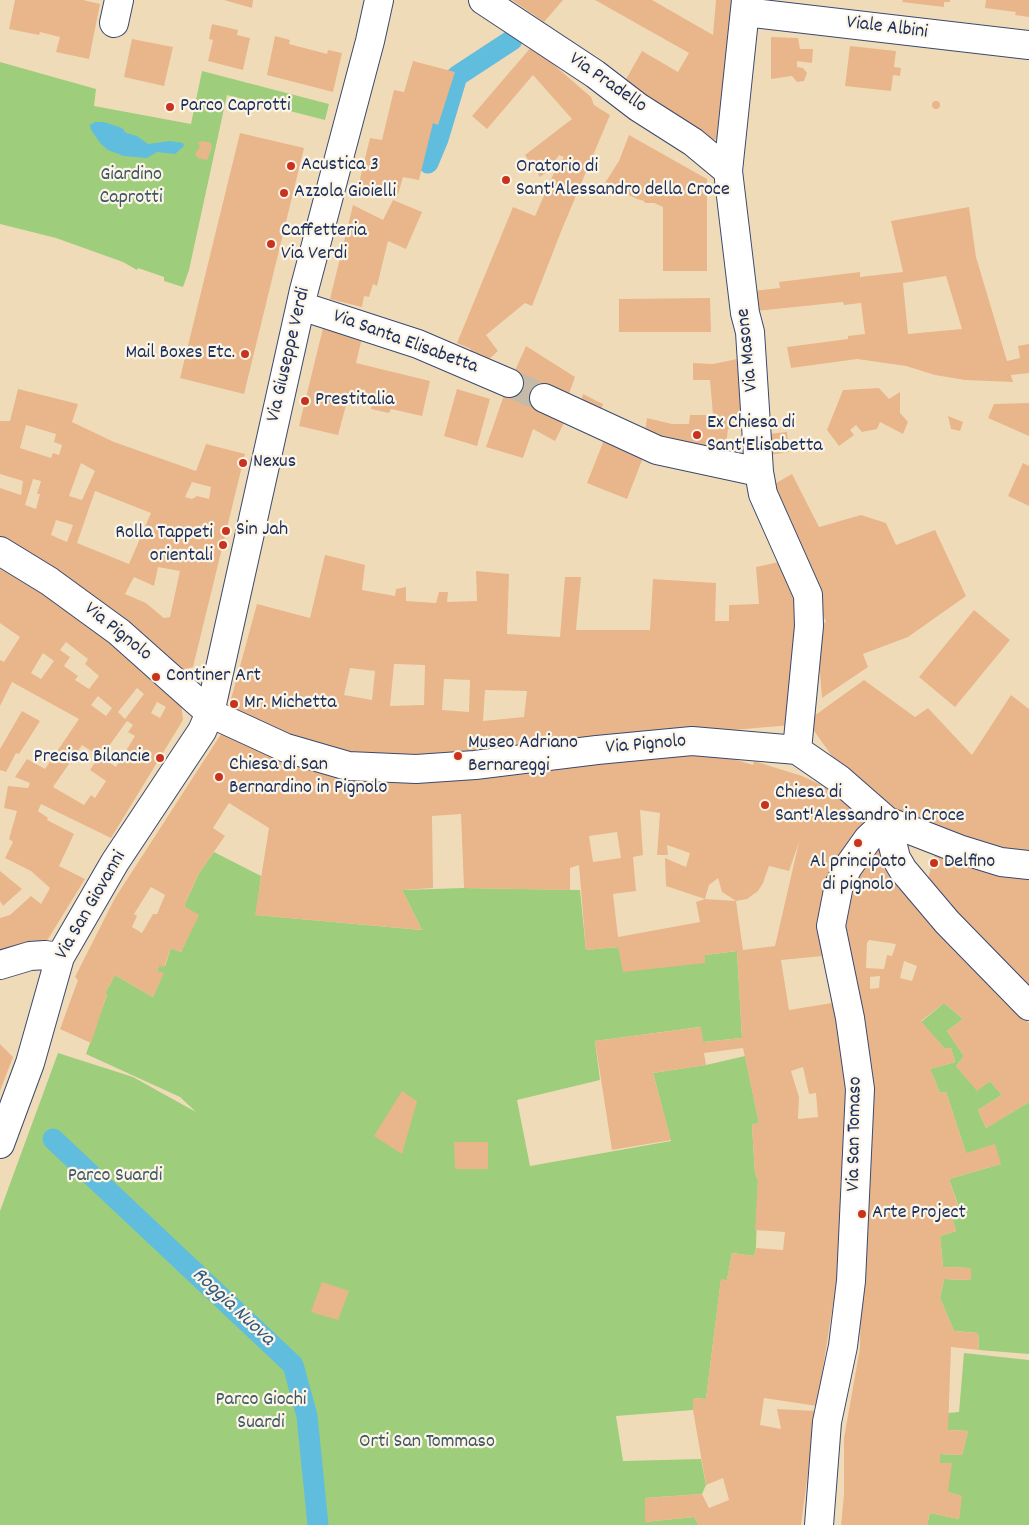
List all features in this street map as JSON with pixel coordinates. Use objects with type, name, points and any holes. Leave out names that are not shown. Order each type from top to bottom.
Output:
[{"type":"street","name":"Via Giuseppe Verdi","points":[[210,713],[301,306],[379,0]]},
{"type":"street","name":"Via Pradello","points":[[483,0],[595,74],[638,107],[693,142],[728,171]]},
{"type":"street","name":"Via Masone","points":[[746,6],[728,171],[745,313],[750,332],[759,472],[763,494],[808,595],[809,626],[797,750]]},
{"type":"street","name":"Viale Albini","points":[[746,6],[1029,45]]},
{"type":"street","name":"Via Santa Elisabetta","points":[[301,306],[418,344],[509,383]]},
{"type":"street","points":[[544,398],[657,450],[759,472]]},
{"type":"street","name":"Via Pignolo","points":[[0,550],[49,581],[119,632],[210,713],[286,748],[348,766],[416,769],[475,766],[597,750],[692,741],[797,750],[839,779],[887,821],[959,849],[1001,862],[1029,865]]},
{"type":"street","name":"Via San Giovanni","points":[[0,1144],[30,1063],[60,957],[115,862],[202,731],[210,713]]},
{"type":"street","points":[[887,821],[896,858],[903,870],[947,922],[1029,1006]]},
{"type":"street","name":"Via San Tomaso","points":[[819,1525],[827,1422],[843,1346],[851,1281],[860,1089],[850,1018],[831,926],[839,885],[848,867],[868,839],[887,821]]},
{"type":"street","points":[[0,965],[30,956],[60,957]]},
{"type":"green space","name":"Giardino Caprotti","points":[[0,62],[96,89],[94,106],[191,124],[202,71],[329,104],[325,120],[227,95],[189,270],[183,287],[164,281],[164,277],[138,268],[137,270],[123,262],[56,238],[0,224]]},
{"type":"green space","points":[[214,852],[261,876],[256,915],[422,930],[402,890],[464,888],[580,890],[586,950],[618,947],[705,963],[705,955],[737,951],[742,1038],[703,1042],[700,1027],[595,1041],[600,1080],[517,1100],[530,1166],[671,1141],[653,1073],[706,1065],[745,1056],[759,1123],[752,1125],[755,1173],[758,1180],[756,1248],[754,1256],[732,1253],[727,1280],[721,1280],[706,1399],[693,1398],[693,1410],[616,1416],[623,1461],[701,1459],[706,1485],[702,1494],[645,1498],[645,1522],[694,1517],[699,1525],[0,1525],[0,1211],[58,1053],[133,1077],[196,1112],[180,1097],[86,1054],[107,995],[105,993],[115,975],[153,997],[163,974],[157,971],[159,966],[165,966],[171,948],[181,952],[198,916],[184,906],[199,873]]},
{"type":"green space","points":[[944,1003],[963,1019],[947,1031],[964,1056],[956,1066],[977,1090],[990,1081],[1002,1095],[978,1110],[986,1128],[1029,1102],[1029,1354],[979,1350],[978,1333],[954,1331],[940,1298],[944,1279],[971,1280],[971,1268],[943,1267],[940,1236],[956,1231],[949,1208],[958,1205],[949,1179],[1001,1164],[966,1153],[946,1092],[940,1093],[930,1069],[955,1062],[951,1048],[944,1048],[921,1022]]},
{"type":"green space","points":[[964,1353],[1029,1360],[1029,1525],[927,1525],[930,1513],[959,1519],[961,1496],[948,1492],[940,1463],[940,1454],[962,1455],[968,1431],[948,1430],[948,1413],[959,1412]]},
{"type":"water","points":[[95,122],[104,122],[122,128],[126,133],[137,136],[148,144],[170,141],[183,143],[184,146],[175,154],[157,152],[147,158],[124,156],[108,150],[101,144],[91,130],[90,125]]},
{"type":"building","points":[[15,0],[83,0],[100,4],[89,59],[56,52],[60,37],[40,32],[39,35],[9,29]]},
{"type":"building","points":[[224,0],[253,0],[252,8]]},
{"type":"building","points":[[512,0],[563,0],[544,22]]},
{"type":"building","points":[[595,0],[652,0],[713,35],[716,0],[735,0],[719,139],[712,140],[621,88],[642,51],[678,72],[689,53]]},
{"type":"building","points":[[903,0],[950,0],[950,2],[944,2],[944,7],[902,2]]},
{"type":"building","points":[[986,0],[1029,0],[1029,17],[1015,15],[1016,12],[985,8]]},
{"type":"building","points":[[212,24],[238,30],[237,35],[250,38],[243,70],[208,61],[213,40],[209,39]]},
{"type":"building","points":[[275,36],[290,40],[289,44],[327,54],[328,50],[342,53],[333,92],[267,75]]},
{"type":"building","points":[[771,37],[798,38],[800,49],[813,49],[812,63],[797,61],[797,67],[803,68],[807,73],[804,81],[797,82],[792,76],[771,79]]},
{"type":"building","points":[[132,39],[173,47],[164,86],[124,77]]},
{"type":"building","points":[[532,46],[591,97],[594,105],[610,115],[532,306],[525,303],[486,335],[498,351],[487,361],[469,353],[471,349],[457,343],[513,207],[535,216],[553,175],[564,157],[559,155],[548,171],[540,177],[525,155],[572,119],[533,75],[487,129],[472,116]]},
{"type":"building","points":[[850,46],[896,51],[894,67],[901,68],[900,76],[893,75],[891,91],[845,86]]},
{"type":"building","points":[[413,61],[455,72],[438,125],[433,123],[419,180],[403,177],[397,198],[359,183],[370,138],[382,140],[394,90],[404,92]]},
{"type":"building","points":[[936,101],[940,105],[936,109],[932,105]]},
{"type":"building","points":[[240,133],[304,148],[244,394],[180,378]]},
{"type":"building","points":[[629,135],[707,179],[707,271],[663,271],[663,207],[654,203],[645,203],[605,183],[619,161]]},
{"type":"building","points":[[202,141],[211,143],[212,147],[207,160],[198,158],[195,154],[200,147],[198,143]]},
{"type":"building","points":[[393,200],[422,212],[406,249],[388,241],[377,286],[373,284],[369,297],[364,296],[362,307],[330,299],[353,205],[383,220]]},
{"type":"building","points":[[969,207],[976,257],[1007,361],[1020,358],[1018,346],[1029,344],[1029,373],[1011,375],[1013,382],[965,380],[935,375],[906,366],[857,359],[791,368],[787,347],[848,339],[848,336],[865,334],[861,303],[844,305],[843,302],[747,312],[744,292],[780,288],[779,282],[860,272],[860,277],[903,272],[891,221]],"holes":[[[946,276],[962,329],[908,334],[903,283]]]},
{"type":"building","points":[[710,298],[711,332],[619,332],[619,299]]},
{"type":"building","points":[[323,328],[362,338],[356,363],[430,381],[422,416],[391,409],[389,413],[371,409],[372,403],[348,398],[338,435],[299,426]]},
{"type":"building","points":[[526,346],[575,377],[566,402],[566,419],[555,441],[533,429],[523,458],[486,447],[504,395]]},
{"type":"building","points":[[742,358],[747,425],[728,429],[725,454],[644,437],[647,418],[672,424],[689,424],[690,415],[713,415],[710,380],[693,380],[693,363],[713,364]]},
{"type":"building","points":[[879,388],[889,399],[900,392],[900,413],[908,422],[903,434],[880,422],[877,429],[862,432],[856,425],[850,430],[854,435],[839,446],[827,430],[843,390]]},
{"type":"building","points":[[18,389],[78,404],[72,422],[114,442],[196,471],[206,444],[245,454],[193,667],[180,671],[0,539],[0,488],[21,495],[23,481],[0,474],[0,421],[10,421]],"holes":[[[26,425],[56,434],[54,442],[62,445],[59,455],[53,453],[51,458],[20,448]],[[81,463],[95,471],[82,500],[69,496]],[[33,479],[41,481],[37,494],[40,494],[36,509],[25,505]],[[192,482],[211,487],[209,499],[197,496],[192,499],[185,497]],[[95,491],[151,513],[129,564],[77,543]],[[56,520],[73,525],[67,542],[51,535]],[[158,567],[180,571],[170,617],[164,618],[146,603],[125,594],[134,577],[154,586]]]},
{"type":"building","points":[[457,389],[490,399],[477,446],[444,436]]},
{"type":"building","points":[[583,394],[603,404],[599,418],[579,409]]},
{"type":"building","points":[[1029,403],[1029,436],[988,418],[994,404]]},
{"type":"building","points":[[948,416],[963,422],[960,431],[951,429]]},
{"type":"building","points":[[787,432],[789,452],[769,455],[768,434]]},
{"type":"building","points":[[604,440],[644,455],[627,499],[587,483]]},
{"type":"building","points":[[1023,463],[1029,466],[1029,506],[1008,496]]},
{"type":"building","points":[[792,474],[819,527],[861,515],[886,523],[896,545],[935,530],[966,596],[908,637],[863,654],[868,667],[822,698],[819,660],[813,627],[826,622],[769,487]]},
{"type":"building","points":[[325,555],[365,565],[362,590],[395,596],[396,589],[406,587],[406,601],[436,603],[439,592],[448,592],[447,602],[477,601],[476,571],[509,574],[507,634],[560,637],[565,577],[581,577],[576,630],[650,630],[653,579],[716,583],[715,621],[729,621],[729,605],[759,604],[756,567],[788,560],[804,598],[792,725],[383,759],[291,743],[242,715],[231,699],[257,604],[310,618]],"holes":[[[394,664],[425,665],[424,705],[390,706]],[[350,668],[375,671],[372,700],[344,695]],[[444,679],[470,680],[469,712],[442,710]],[[485,690],[527,691],[524,717],[483,721]]]},
{"type":"building","points":[[0,562],[76,614],[181,701],[183,720],[111,838],[41,804],[38,811],[48,818],[47,820],[74,834],[59,866],[85,879],[45,944],[0,957],[0,918],[10,915],[31,896],[41,904],[50,888],[31,871],[5,858],[13,842],[9,839],[17,811],[4,808],[8,786],[28,788],[30,783],[15,777],[27,759],[45,769],[79,719],[12,682],[0,706],[0,660],[4,662],[20,637],[0,623]],"holes":[[[66,642],[88,659],[85,664],[99,676],[89,689],[75,680],[78,676],[64,666],[70,657],[60,650]],[[43,653],[54,661],[41,679],[31,673]],[[137,688],[144,694],[125,719],[118,712]],[[98,696],[112,708],[106,716],[91,705]],[[157,702],[166,707],[160,718],[151,713]],[[127,721],[133,725],[128,732],[135,736],[116,767],[101,757]],[[82,745],[99,756],[90,770],[106,781],[95,798],[91,795],[84,805],[53,787]]]},
{"type":"building","points":[[974,610],[1010,640],[955,707],[919,677]]},
{"type":"building","points":[[864,680],[915,717],[928,708],[972,755],[1011,695],[1029,709],[1029,858],[1001,856],[895,813],[844,773],[807,721]]},
{"type":"building","points":[[22,711],[40,721],[19,754],[16,753],[6,772],[0,770],[0,749]]},
{"type":"building","points":[[223,731],[345,774],[373,781],[445,777],[698,753],[723,756],[753,765],[754,761],[802,776],[821,785],[845,801],[871,826],[827,901],[854,1085],[848,1208],[817,1406],[764,1398],[760,1425],[781,1429],[777,1409],[816,1411],[801,1525],[699,1525],[694,1517],[645,1522],[645,1498],[702,1494],[709,1508],[729,1500],[723,1478],[706,1485],[693,1410],[693,1398],[706,1399],[721,1279],[727,1280],[732,1253],[754,1256],[756,1248],[783,1250],[785,1232],[755,1230],[758,1180],[755,1173],[752,1125],[759,1123],[743,1048],[704,1053],[706,1065],[653,1073],[671,1140],[612,1150],[595,1041],[701,1027],[703,1042],[742,1038],[737,951],[705,955],[705,963],[623,972],[618,947],[586,950],[579,865],[570,868],[570,890],[464,888],[461,814],[432,816],[433,888],[402,890],[422,930],[255,915],[269,828],[229,803],[213,828],[225,836],[199,873],[184,906],[199,915],[181,952],[171,948],[164,967],[159,966],[157,971],[164,973],[153,997],[115,975],[105,993],[107,994],[91,1043],[60,1029],[78,980],[75,977],[115,898]],"holes":[[[640,810],[660,813],[657,855],[668,855],[667,845],[690,853],[686,867],[665,858],[666,886],[705,899],[696,902],[700,922],[618,937],[613,894],[636,891],[633,857],[643,855]],[[617,832],[621,858],[593,862],[589,836]],[[799,842],[775,946],[743,950],[736,901],[747,899],[758,891],[769,866],[789,871]],[[718,878],[722,892],[736,901],[705,899],[709,885]],[[151,887],[165,895],[157,914],[153,914],[142,933],[132,927],[137,916],[134,914]],[[823,956],[832,1003],[789,1010],[781,960]],[[803,1067],[809,1094],[816,1093],[818,1117],[798,1119],[799,1097],[791,1071]]]},
{"type":"building","points":[[937,846],[1029,873],[1029,994],[926,886]]},
{"type":"building","points":[[877,849],[885,851],[884,869],[894,874],[894,880],[923,916],[996,993],[1029,1023],[1029,1102],[986,1128],[978,1110],[1002,1095],[990,1081],[977,1091],[956,1066],[964,1056],[947,1031],[963,1019],[944,1003],[921,1021],[944,1048],[951,1048],[955,1062],[930,1069],[940,1093],[946,1092],[966,1153],[995,1144],[1001,1164],[949,1179],[958,1206],[949,1208],[956,1231],[940,1236],[943,1267],[971,1268],[971,1280],[944,1279],[940,1298],[954,1331],[978,1333],[979,1350],[951,1347],[948,1430],[968,1431],[962,1455],[940,1454],[940,1463],[952,1463],[948,1492],[962,1496],[959,1519],[930,1513],[927,1525],[841,1525],[844,1495],[844,1438],[860,1348],[861,1278],[843,940],[847,886]],"holes":[[[869,940],[896,944],[892,956],[887,955],[884,969],[866,968],[867,943]],[[904,961],[917,966],[912,981],[900,978]],[[880,976],[879,988],[870,989],[870,977]]]},
{"type":"building","points":[[0,871],[22,889],[3,906],[0,901]]},
{"type":"building","points":[[0,1044],[13,1057],[0,1091]]},
{"type":"building","points":[[402,1091],[417,1101],[402,1154],[374,1136]]},
{"type":"building","points":[[454,1142],[488,1142],[488,1169],[455,1169]]},
{"type":"building","points":[[322,1282],[349,1291],[338,1320],[311,1312]]},
{"type":"waterway","name":"Roggia Nuova","points":[[428,163],[438,139],[457,76],[512,40]]},
{"type":"waterway","name":"Roggia Nuova","points":[[53,1139],[293,1365],[307,1416],[318,1525]]},
{"type":"tunnel","points":[[509,383],[544,398]]},
{"type":"place","name":"Parco Caprotti","points":[[170,107]]},
{"type":"place","name":"Acustica 3","points":[[291,166]]},
{"type":"place","name":"Oratorio di Sant'Alessandro della Croce","points":[[506,180]]},
{"type":"place","name":"Azzola Gioielli","points":[[284,193]]},
{"type":"place","name":"Caffetteria Via Verdi","points":[[271,244]]},
{"type":"place","name":"Mail Boxes Etc.","points":[[245,354]]},
{"type":"place","name":"Prestitalia","points":[[305,401]]},
{"type":"place","name":"Ex Chiesa di Sant'Elisabetta","points":[[697,435]]},
{"type":"place","name":"Nexus","points":[[243,463]]},
{"type":"place","name":"Sin Jah","points":[[226,531]]},
{"type":"place","name":"Rolla Tappeti orientali","points":[[223,545]]},
{"type":"place","name":"Continer Art","points":[[156,677]]},
{"type":"place","name":"Mr. Michetta","points":[[234,704]]},
{"type":"place","name":"Museo Adriano Bernareggi","points":[[458,756]]},
{"type":"place","name":"Precisa Bilancie","points":[[160,758]]},
{"type":"place","name":"Chiesa di San Bernardino in Pignolo","points":[[219,777]]},
{"type":"place","name":"Chiesa di Sant'Alessandro in Croce","points":[[765,805]]},
{"type":"place","name":"Al principato di pignolo","points":[[858,843]]},
{"type":"place","name":"Delfino","points":[[934,863]]},
{"type":"place","name":"Arte Project","points":[[862,1214]]},
{"type":"park label","name":"Parco Suardi","points":[[115,1177]]},
{"type":"park label","name":"Parco Giochi Suardi","points":[[261,1412]]},
{"type":"park label","name":"Orti San Tommaso","points":[[427,1443]]}]
